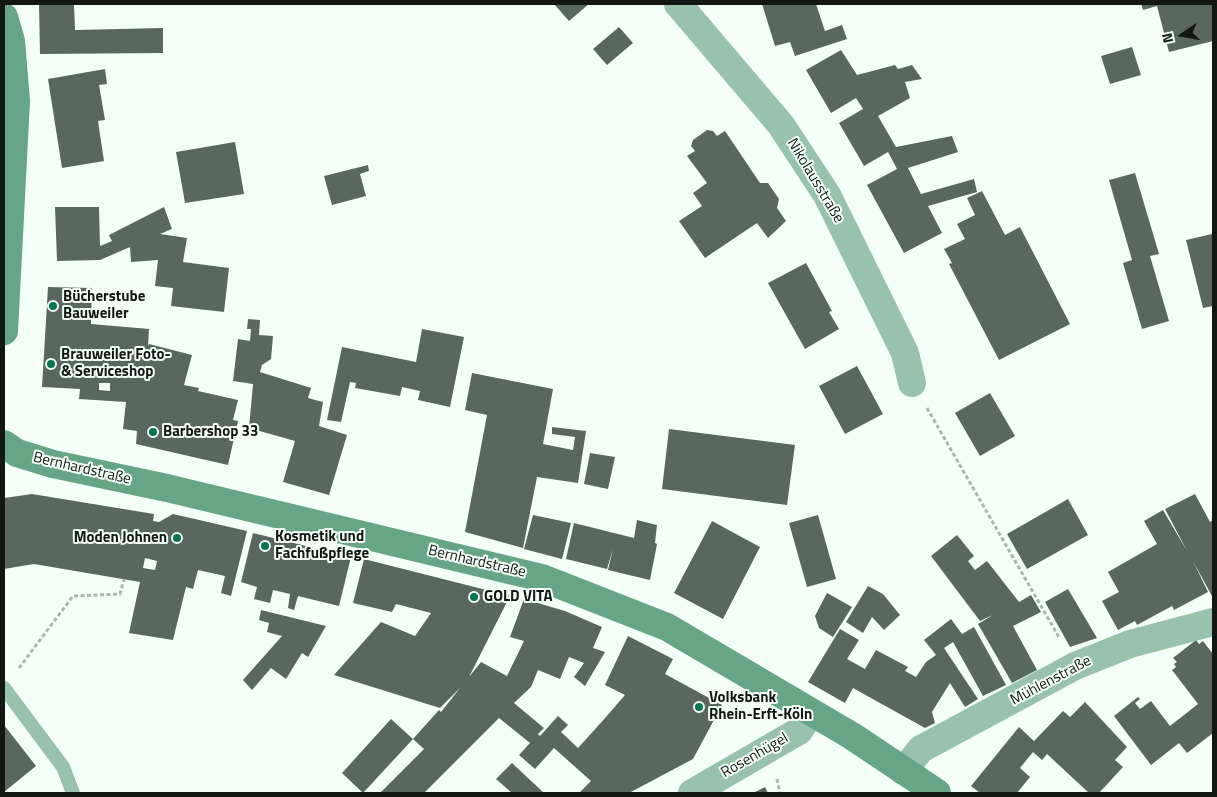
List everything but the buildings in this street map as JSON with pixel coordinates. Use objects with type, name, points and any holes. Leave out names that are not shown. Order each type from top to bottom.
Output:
[{"type":"street","name":"Nikolausstraße","points":[[678,4],[781,125],[827,195],[905,353],[912,383]]},
{"type":"street","points":[[4,17],[11,41],[16,101],[4,332]]},
{"type":"street","name":"Bernhardstraße","points":[[4,444],[17,453],[53,464],[168,488],[542,578],[667,627],[811,712],[937,793]]},
{"type":"street","name":"Mühlenstraße","points":[[904,771],[921,750],[1075,666],[1130,644],[1213,622]]},
{"type":"street","name":"Rosenhügel","points":[[692,793],[799,731],[811,712]]},
{"type":"lane","points":[[4,688],[63,767],[73,793]]},
{"type":"path","points":[[912,383],[1075,666]]},
{"type":"path","points":[[30,654],[73,596],[120,594],[124,579]]},
{"type":"place","name":"Bücherstube Bauweiler","points":[[53,306]]},
{"type":"place","name":"Brauweiler Foto- & Serviceshop","points":[[51,364]]},
{"type":"place","name":"Barbershop 33","points":[[153,432]]},
{"type":"place","name":"Moden Johnen","points":[[177,538]]},
{"type":"place","name":"Kosmetik und Fachfußpflege","points":[[265,546]]},
{"type":"place","name":"GOLD VITA","points":[[474,597]]},
{"type":"place","name":"Volksbank Rhein-Erft-Köln","points":[[699,707]]}]
